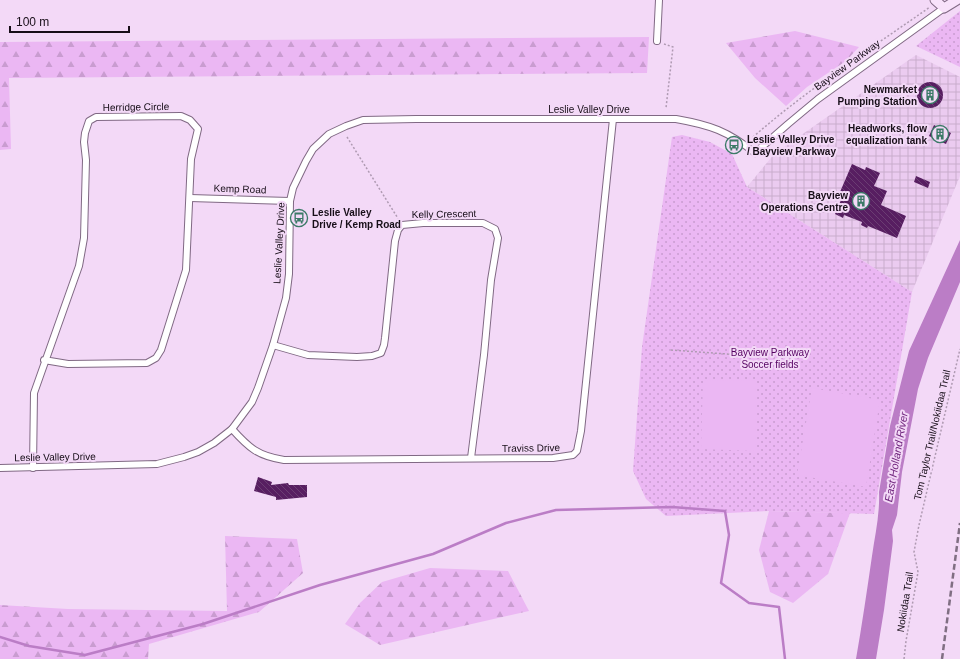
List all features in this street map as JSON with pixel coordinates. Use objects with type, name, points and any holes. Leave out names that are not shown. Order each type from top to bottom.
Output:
[{"type":"street","points":[[657,41],[658,0]]},
{"type":"street","name":"Bayview Parkway","points":[[755,154],[818,99],[939,3],[957,0]]},
{"type":"street","name":"Herridge Circle","points":[[33,468],[34,393],[44,360],[79,266],[84,238],[86,160],[85,133],[89,121],[96,117],[135,116],[181,116],[190,120],[198,129],[191,159],[186,270],[162,350],[156,358],[147,362],[68,364],[44,360]]},
{"type":"street","name":"Traviss Drive","points":[[232,429],[248,445],[261,455],[284,460],[561,458],[573,455],[577,451],[581,430],[614,119]]},
{"type":"street","name":"Leslie Valley Drive","points":[[0,468],[156,464],[198,452],[214,443],[232,429],[252,402],[273,345],[286,298],[289,274],[290,201],[293,188],[313,149],[329,134],[346,126],[363,120],[676,119],[700,123],[716,128],[733,137],[755,154]]},
{"type":"street","name":"Kemp Road","points":[[190,198],[290,201]]},
{"type":"street","name":"Kelly Crescent","points":[[273,345],[308,355],[357,357],[372,356],[381,353],[385,338],[394,241],[398,230],[402,225],[423,223],[483,223],[495,229],[498,238],[491,280],[484,355],[471,458]]},
{"type":"path","points":[[753,137],[777,117],[847,65],[939,3]]},
{"type":"path","points":[[657,41],[673,47],[666,108]]},
{"type":"path","points":[[347,137],[402,225]]},
{"type":"path","name":"Tom Taylor Trail/Nokiidaa Trail","points":[[918,525],[960,348]]},
{"type":"path","points":[[671,350],[763,357],[772,363]]},
{"type":"path","name":"Nokiidaa Trail","points":[[904,659],[918,572],[914,552],[918,525]]},
{"type":"shaded area","points":[[916,55],[960,77],[960,176],[912,292],[747,187],[774,154]]},
{"type":"green space","points":[[960,11],[960,67],[916,46]]},
{"type":"green space","points":[[795,31],[859,47],[846,61],[807,87],[786,106],[755,78],[726,43]]},
{"type":"green space","points":[[649,37],[647,73],[9,78],[11,149],[0,150],[0,42]]},
{"type":"green space","name":"Bayview Parkway Soccer fields","points":[[682,135],[710,142],[732,154],[747,187],[912,292],[874,514],[769,511],[666,516],[646,499],[633,471],[642,347],[672,137]]},
{"type":"green space","points":[[703,380],[756,381],[755,451],[701,449]]},
{"type":"green space","points":[[812,388],[880,400],[866,487],[797,475]]},
{"type":"green space","points":[[769,511],[850,513],[828,574],[793,603],[770,592],[759,550]]},
{"type":"green space","points":[[225,536],[297,539],[303,573],[259,612],[149,644],[148,659],[0,659],[0,605],[68,609],[227,611]]},
{"type":"green space","points":[[430,568],[508,571],[529,611],[380,645],[345,624],[360,603],[382,582]]},
{"type":"water","name":"East Holland River","points":[[960,240],[960,282],[928,358],[918,389],[902,472],[897,515],[892,530],[893,541],[876,659],[856,659],[877,524],[879,492],[890,426],[909,351]]},
{"type":"building","name":"Newmarket Pumping Station","points":[[930,82],[939,86],[943,95],[939,104],[930,108],[921,104],[917,95],[921,86]]},
{"type":"building","name":"Headworks, flow equalization tank","points":[[934,125],[951,133],[946,144],[929,136]]},
{"type":"building","name":"Bayview Operations Centre","points":[[852,164],[865,170],[866,167],[880,173],[874,186],[887,191],[881,205],[906,216],[897,238],[868,226],[867,228],[861,225],[862,222],[844,215],[843,218],[835,214],[844,193],[840,192]]},
{"type":"building","points":[[916,176],[930,182],[928,188],[914,182]]},
{"type":"building","points":[[258,477],[272,482],[271,485],[288,483],[289,485],[307,485],[307,497],[276,500],[276,497],[254,491]]},
{"type":"waterway","points":[[0,637],[29,646],[85,655],[203,624],[320,585],[433,554],[506,523],[556,510],[672,507],[725,511],[729,535],[721,583],[749,603],[779,607],[785,659]]},
{"type":"railway","points":[[942,659],[960,523]]},
{"type":"place","name":"Newmarket Pumping Station","points":[[930,95]]},
{"type":"place","name":"Headworks, flow equalization tank","points":[[940,134]]},
{"type":"place","name":"Leslie Valley Drive / Bayview Parkway","points":[[734,145]]},
{"type":"place","name":"Bayview Operations Centre","points":[[861,201]]},
{"type":"place","name":"Leslie Valley Drive / Kemp Road","points":[[299,218]]}]
